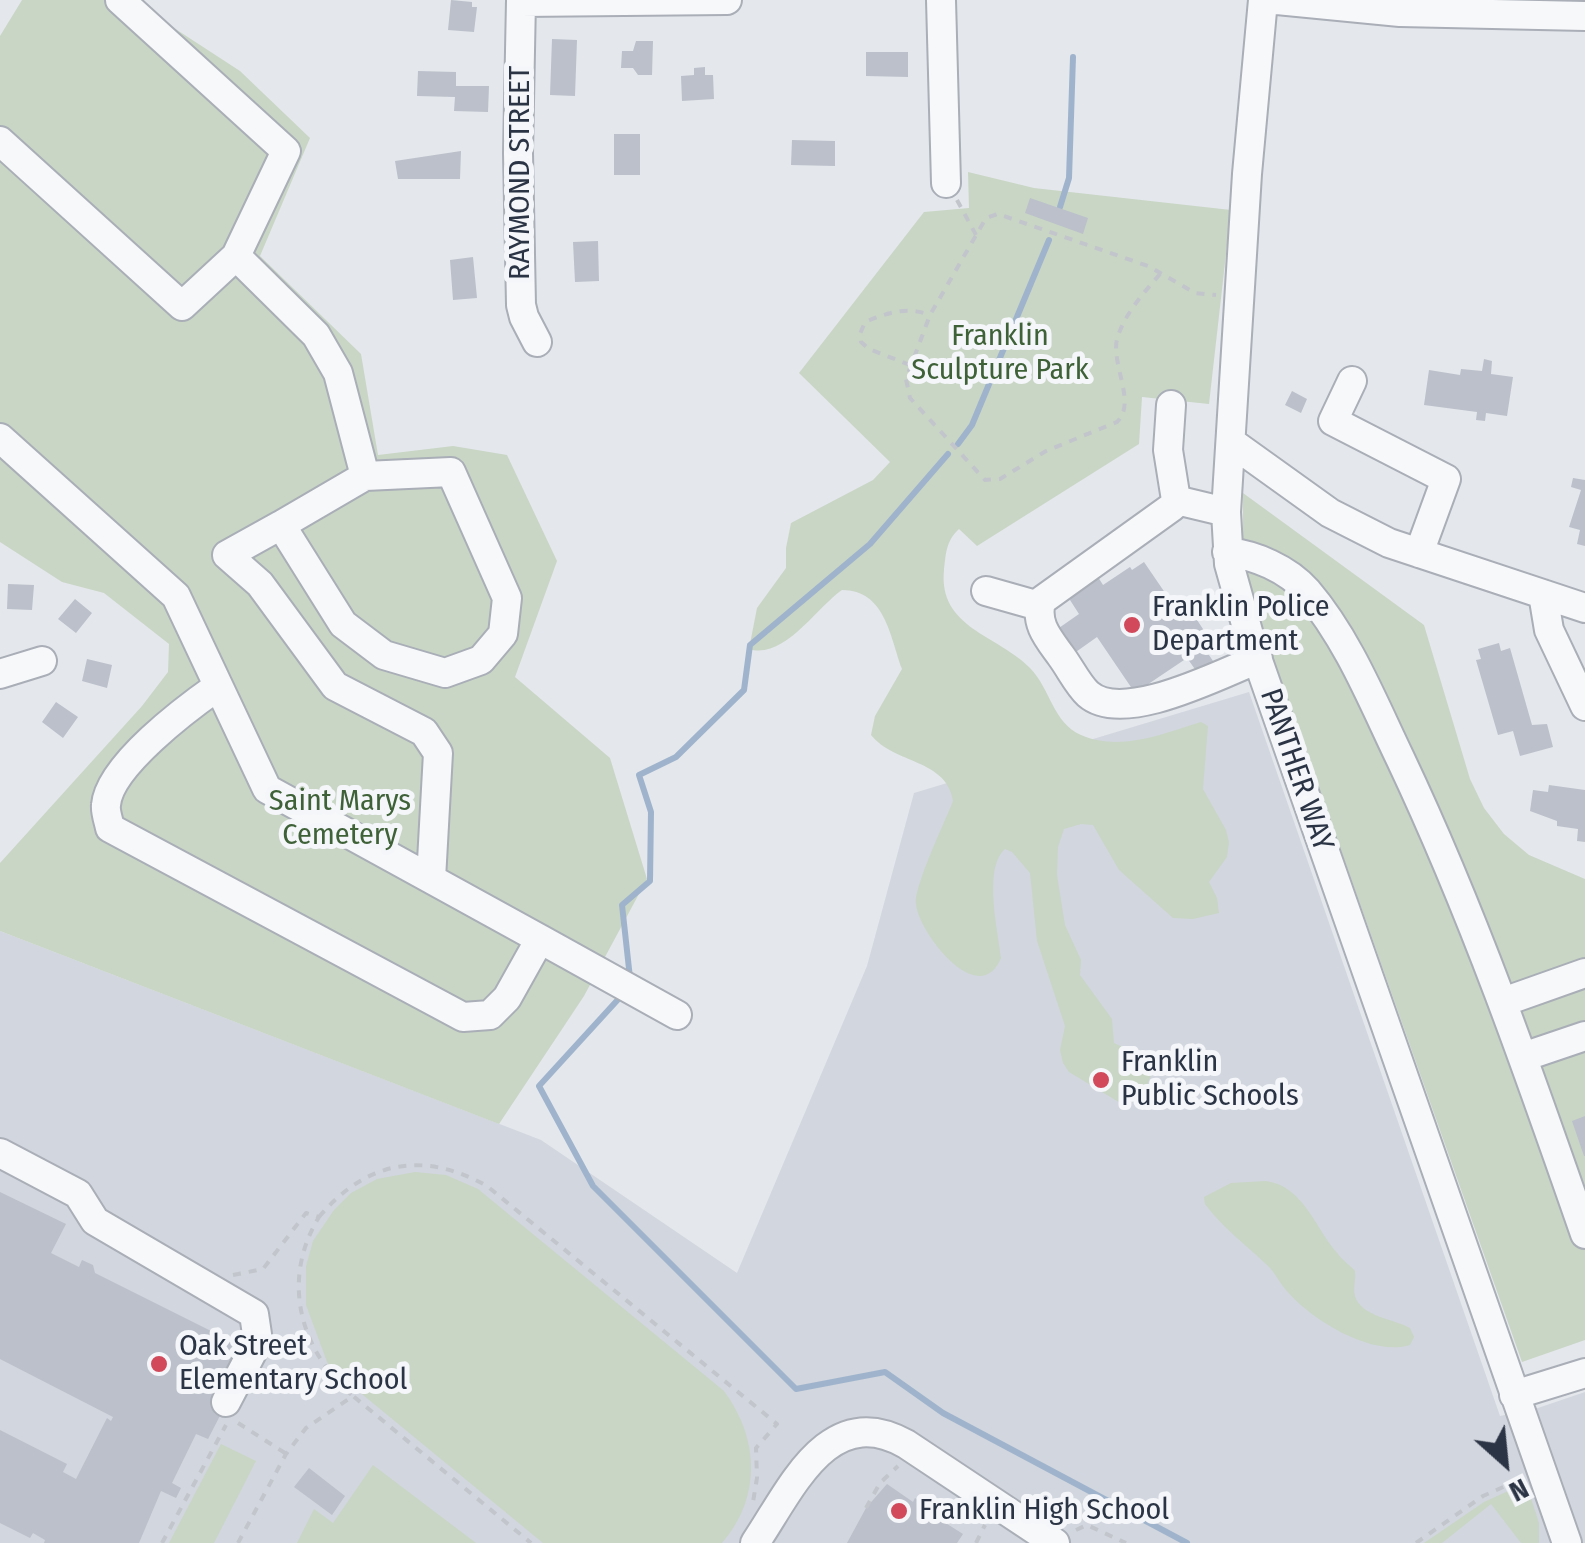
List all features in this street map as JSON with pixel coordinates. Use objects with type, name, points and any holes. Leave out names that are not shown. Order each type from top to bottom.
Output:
[{"type":"street","points":[[0,141],[182,306],[236,256],[286,151],[120,0]]},
{"type":"street","points":[[521,1],[727,0]]},
{"type":"street","points":[[940,0],[946,182]]},
{"type":"street","name":"PANTHER WAY","points":[[1263,0],[1247,174],[1226,512],[1227,552],[1258,659],[1568,1543]]},
{"type":"street","points":[[1277,0],[1460,6],[1585,16]]},
{"type":"street","name":"RAYMOND STREET","points":[[521,1],[518,153],[522,305],[536,342]]},
{"type":"street","points":[[236,256],[316,335],[338,373],[365,476]]},
{"type":"street","points":[[1352,381],[1333,421],[1446,479],[1419,553]]},
{"type":"street","points":[[1171,405],[1168,450],[1176,500],[1172,507],[1052,590],[1038,613],[1042,628],[1089,694],[1120,706],[1145,702],[1258,659]]},
{"type":"street","points":[[0,438],[176,596],[267,790],[677,1015]]},
{"type":"street","points":[[1230,442],[1330,514],[1389,543],[1585,608]]},
{"type":"street","points":[[281,524],[343,624],[384,655],[445,672],[481,660],[503,634],[507,598],[452,472],[365,476],[227,554],[260,584],[335,686],[424,732],[438,753],[430,879]]},
{"type":"street","points":[[1176,500],[1226,512]]},
{"type":"street","points":[[1227,552],[1254,555],[1305,588],[1337,632],[1430,822],[1504,1002],[1585,1234]]},
{"type":"street","points":[[986,591],[1040,606]]},
{"type":"street","points":[[1543,594],[1549,630],[1585,706]]},
{"type":"street","points":[[0,674],[42,661]]},
{"type":"street","points":[[218,687],[188,707],[124,767],[106,804],[110,828],[463,1017],[490,1015],[508,998],[540,939]]},
{"type":"street","points":[[1504,1002],[1585,973]]},
{"type":"street","points":[[1523,1057],[1585,1036]]},
{"type":"street","points":[[0,1153],[78,1194],[95,1220],[254,1314],[258,1341],[226,1402]]},
{"type":"street","points":[[1514,1395],[1585,1373]]},
{"type":"street","points":[[755,1543],[820,1450],[838,1438],[868,1432],[906,1444],[1064,1538]]},
{"type":"path","points":[[946,182],[947,195],[955,196],[976,235]]},
{"type":"path","points":[[1160,274],[1133,306],[1118,337],[1116,361],[1126,405],[1120,419],[1046,451],[1000,479],[985,480],[979,476],[910,398],[906,380],[930,315],[986,218],[998,214],[1148,266],[1195,293],[1241,294]]},
{"type":"path","points":[[910,365],[869,349],[861,342],[860,334],[865,322],[889,312],[907,310],[930,315]]},
{"type":"path","points":[[532,1543],[352,1396],[324,1367],[301,1312],[297,1290],[300,1259],[318,1217],[336,1197],[360,1180],[394,1168],[430,1164],[462,1172],[486,1186],[776,1424],[756,1448],[757,1478],[752,1504]]},
{"type":"path","points":[[218,1294],[226,1277],[262,1268],[306,1213],[318,1217]]},
{"type":"path","points":[[238,1543],[286,1454],[306,1428],[352,1396]]},
{"type":"path","points":[[162,1543],[230,1418],[286,1454]]},
{"type":"path","points":[[866,1508],[892,1468],[904,1464]]},
{"type":"path","points":[[1416,1543],[1484,1496],[1543,1472]]},
{"type":"path","points":[[1064,1538],[1087,1525],[1126,1543]]},
{"type":"shaded area","name":"Franklin Public Schools","points":[[1249,692],[1500,1416],[1585,1392],[1585,1543],[0,1543],[0,931],[541,1140],[737,1273],[867,966],[914,793]]},
{"type":"green space","name":"Saint Marys Cemetery","points":[[22,0],[139,0],[154,15],[240,71],[310,138],[260,256],[361,354],[378,455],[453,446],[507,455],[557,561],[515,677],[610,758],[647,879],[584,996],[499,1124],[0,931],[0,863],[142,706],[168,672],[169,644],[104,593],[62,582],[0,542],[0,36]]},
{"type":"green space","name":"Franklin Sculpture Park","points":[[968,172],[1034,188],[1231,210],[1209,404],[1142,397],[1139,444],[977,546],[959,529],[945,558],[945,590],[950,605],[960,618],[1030,668],[1064,722],[1081,735],[1126,742],[1201,722],[1208,726],[1203,789],[1229,842],[1227,857],[1209,882],[1219,913],[1193,919],[1173,918],[1119,870],[1093,825],[1064,829],[1058,847],[1057,875],[1065,925],[1081,960],[1080,975],[1112,1019],[1114,1043],[1142,1056],[1152,1071],[1142,1092],[1122,1104],[1069,1072],[1063,1063],[1060,1050],[1065,1026],[1037,941],[1030,873],[1012,852],[1005,849],[995,870],[994,900],[1001,958],[991,972],[979,976],[965,972],[938,947],[919,917],[916,904],[920,883],[953,801],[941,777],[893,752],[871,735],[875,716],[902,669],[877,606],[856,592],[842,590],[787,640],[775,647],[749,649],[757,608],[786,568],[791,523],[873,480],[890,462],[799,373],[924,212],[969,208]]},
{"type":"green space","points":[[1243,493],[1424,625],[1470,779],[1484,808],[1504,834],[1529,855],[1585,879],[1585,1340],[1522,1362],[1251,596],[1243,554]]},
{"type":"green space","points":[[415,1172],[446,1175],[478,1189],[724,1391],[744,1428],[751,1467],[744,1506],[722,1543],[543,1543],[329,1367],[306,1305],[306,1266],[313,1241],[351,1193],[377,1179]]},
{"type":"green space","points":[[1266,1181],[1300,1200],[1330,1244],[1355,1271],[1354,1293],[1358,1303],[1370,1313],[1410,1328],[1414,1337],[1410,1345],[1378,1346],[1360,1341],[1310,1313],[1205,1204],[1204,1197],[1231,1183]]},
{"type":"green space","points":[[221,1444],[256,1461],[214,1543],[169,1543]]},
{"type":"green space","points":[[373,1465],[476,1543],[297,1543],[314,1509],[333,1523]]},
{"type":"green space","points":[[1526,1483],[1539,1523],[1539,1543],[1521,1543],[1491,1504],[1442,1543],[1424,1543],[1484,1502]]},
{"type":"building","points":[[451,0],[472,2],[472,7],[477,7],[474,32],[448,30]]},
{"type":"building","points":[[552,39],[577,40],[575,96],[550,95]]},
{"type":"building","points":[[636,41],[653,41],[652,75],[638,75],[633,68],[621,68],[622,51],[633,51]]},
{"type":"building","points":[[866,52],[908,52],[908,77],[866,76]]},
{"type":"building","points":[[705,67],[705,75],[713,75],[714,99],[682,101],[681,76],[694,75],[694,68]]},
{"type":"building","points":[[418,71],[456,72],[456,86],[489,86],[488,112],[454,111],[455,97],[417,96]]},
{"type":"building","points":[[614,134],[640,134],[640,175],[614,175]]},
{"type":"building","points":[[792,140],[835,141],[835,166],[791,165]]},
{"type":"building","points":[[461,151],[460,179],[398,179],[395,161]]},
{"type":"building","points":[[1030,198],[1088,218],[1083,234],[1025,213]]},
{"type":"building","points":[[598,241],[599,281],[575,282],[573,242]]},
{"type":"building","points":[[473,257],[477,298],[453,300],[450,260]]},
{"type":"building","points":[[1484,359],[1492,361],[1491,374],[1513,377],[1507,416],[1486,413],[1485,421],[1476,420],[1477,412],[1424,405],[1429,370],[1460,375],[1461,369],[1482,371]]},
{"type":"building","points":[[1292,391],[1307,399],[1301,413],[1285,405]]},
{"type":"building","points":[[1573,478],[1585,480],[1585,546],[1577,544],[1580,530],[1569,527],[1581,490],[1571,487]]},
{"type":"building","name":"Franklin Police Department","points":[[1144,562],[1172,603],[1181,598],[1190,611],[1195,607],[1201,617],[1197,620],[1207,635],[1199,640],[1213,661],[1197,672],[1187,658],[1135,693],[1097,637],[1073,654],[1056,630],[1079,614],[1070,600],[1072,594],[1098,577],[1103,585]]},
{"type":"building","points":[[8,584],[34,585],[32,610],[7,609]]},
{"type":"building","points":[[75,599],[92,613],[76,633],[58,619]]},
{"type":"building","points":[[1499,643],[1501,651],[1510,648],[1532,725],[1547,724],[1553,747],[1520,756],[1513,731],[1498,735],[1476,660],[1481,659],[1478,649]]},
{"type":"building","points":[[87,659],[112,665],[107,688],[82,681]]},
{"type":"building","points":[[56,702],[78,717],[63,738],[42,722]]},
{"type":"building","points":[[1549,785],[1585,790],[1585,842],[1577,841],[1578,829],[1557,826],[1557,821],[1530,811],[1533,790],[1548,792]]},
{"type":"building","points":[[1585,1116],[1585,1156],[1584,1156],[1572,1121]]},
{"type":"building","points":[[0,1192],[66,1224],[51,1253],[79,1267],[82,1260],[93,1265],[95,1273],[241,1346],[224,1408],[208,1439],[196,1434],[172,1483],[181,1488],[176,1498],[161,1491],[139,1543],[44,1543],[33,1533],[30,1538],[0,1523],[0,1430],[67,1464],[63,1472],[76,1479],[107,1418],[111,1421],[113,1417],[0,1359]]},
{"type":"building","points":[[309,1468],[345,1496],[332,1515],[294,1487]]},
{"type":"building","name":"Franklin High School","points":[[887,1484],[913,1502],[915,1498],[963,1534],[957,1543],[847,1543],[866,1508]]},
{"type":"waterway","points":[[1060,207],[1069,178],[1073,57]]},
{"type":"waterway","points":[[958,444],[972,425],[1049,240]]},
{"type":"waterway","points":[[630,978],[622,905],[650,881],[651,812],[639,775],[676,757],[744,690],[750,645],[870,544],[948,454]]},
{"type":"waterway","points":[[623,994],[539,1086],[593,1186],[796,1389],[885,1372],[943,1413],[1187,1543]]},
{"type":"place","name":"Franklin Police Department","points":[[1132,625]]},
{"type":"place","name":"Franklin Public Schools","points":[[1101,1080]]},
{"type":"place","name":"Oak Street Elementary School","points":[[159,1364]]},
{"type":"place","name":"Franklin High School","points":[[899,1511]]}]
